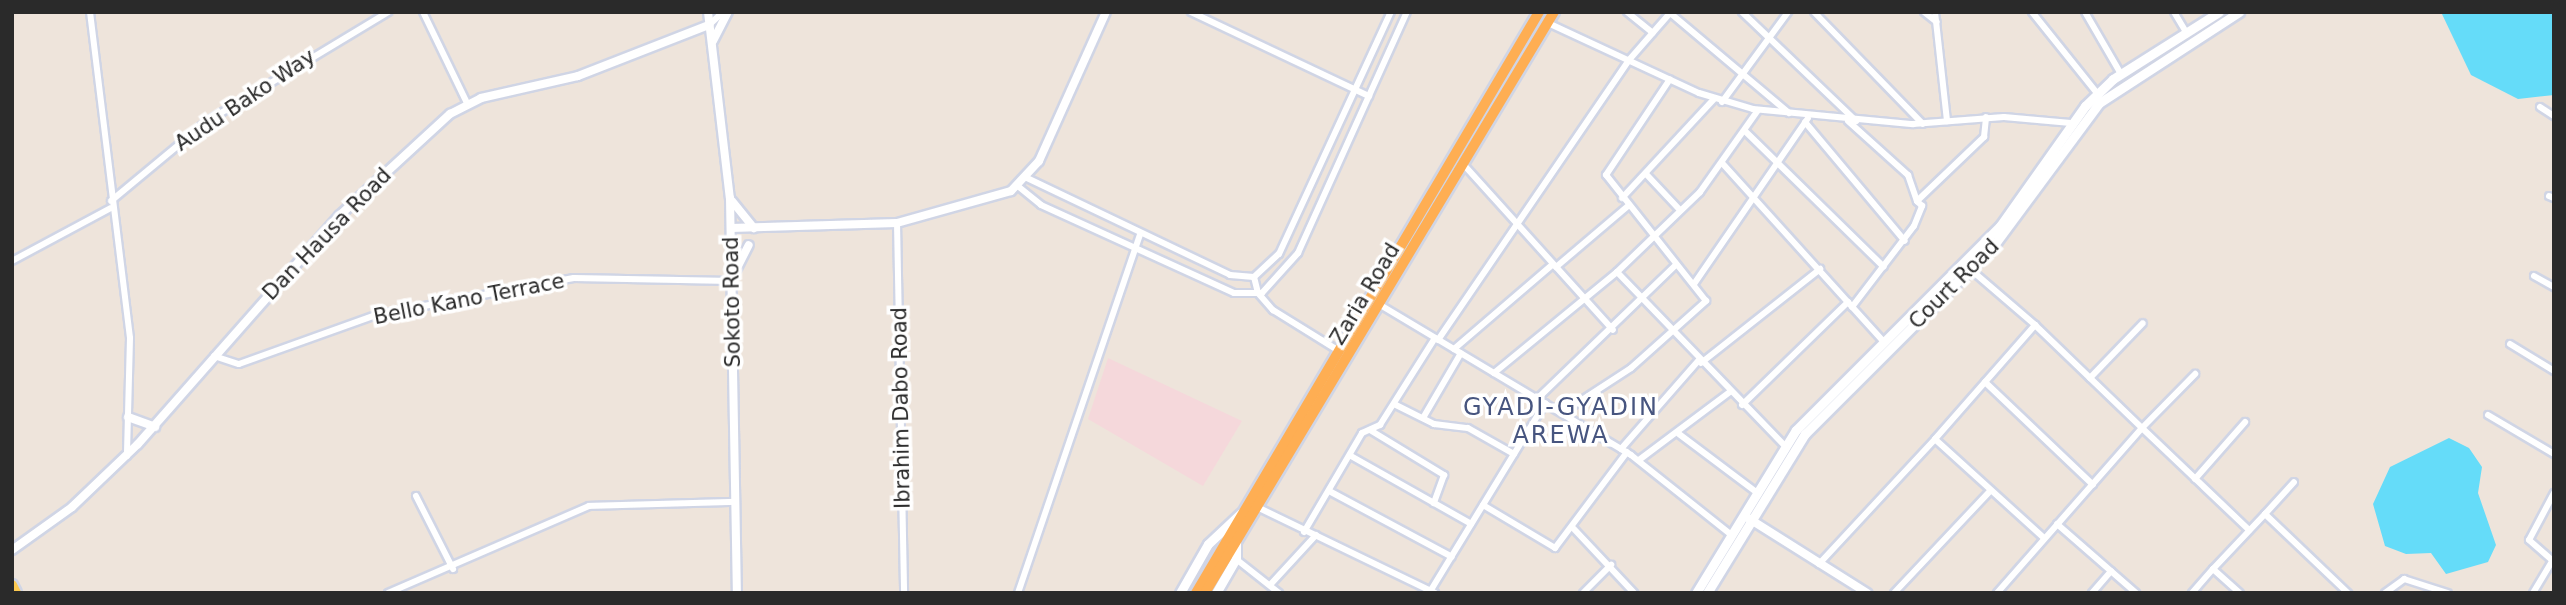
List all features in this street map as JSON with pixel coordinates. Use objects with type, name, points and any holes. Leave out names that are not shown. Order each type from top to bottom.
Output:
[{"type":"highway","name":"Zaria Road","points":[[1196,593],[1539,12]]},
{"type":"highway","name":"Zaria Road","points":[[1205,593],[1255,506],[1382,306],[1554,12]]},
{"type":"main road","name":"Court Road","points":[[1707,593],[1755,491],[1785,446],[1882,340],[2000,226],[2071,123],[2097,93],[2121,74],[2219,12]]},
{"type":"main road","name":"Court Road","points":[[1696,593],[1729,533],[1805,433],[1970,269],[2043,185],[2099,103],[2239,12]]},
{"type":"main road","points":[[1180,593],[1208,544],[1241,513]]},
{"type":"main road","points":[[1216,593],[1236,559],[1236,540]]},
{"type":"main road","points":[[12,585],[16,593]]},
{"type":"street","points":[[90,12],[111,204],[130,338],[127,456]]},
{"type":"street","name":"Audu Bako Way","points":[[12,261],[111,204],[206,122],[388,12]]},
{"type":"street","points":[[423,12],[467,103]]},
{"type":"street","points":[[688,31],[706,12]]},
{"type":"street","name":"Sokoto Road","points":[[706,12],[730,198],[737,593]]},
{"type":"street","points":[[709,25],[725,12]]},
{"type":"street","points":[[712,44],[725,12]]},
{"type":"street","points":[[730,228],[897,223],[1018,187],[1027,178],[1105,12]]},
{"type":"street","points":[[1191,12],[1369,96]]},
{"type":"street","points":[[1027,178],[1140,235],[1230,275],[1254,277],[1274,265],[1391,12]]},
{"type":"street","points":[[1018,187],[1041,205],[1234,293],[1258,293],[1274,286],[1298,253],[1407,12]]},
{"type":"street","points":[[1628,12],[1653,33]]},
{"type":"street","points":[[1742,12],[1856,121]]},
{"type":"street","points":[[1722,102],[1788,12]]},
{"type":"street","points":[[1814,12],[1923,124]]},
{"type":"street","points":[[1924,12],[1937,22]]},
{"type":"street","points":[[1935,12],[1947,121]]},
{"type":"street","points":[[2085,12],[2121,74]]},
{"type":"street","points":[[2174,12],[2186,32]]},
{"type":"street","points":[[1304,532],[1351,456],[1394,404],[1436,339],[1522,223],[1629,60],[1670,13],[1790,114]]},
{"type":"street","points":[[2037,14],[2097,93]]},
{"type":"street","points":[[1548,23],[1722,102],[1790,114],[1807,120],[1923,124],[1986,117],[2071,123]]},
{"type":"street","name":"Dan Hausa Road","points":[[12,550],[29,535],[72,507],[127,456],[339,216],[467,103],[578,76],[709,25]]},
{"type":"street","points":[[1562,414],[1631,368],[1706,300],[1628,206],[1606,172],[1670,79]]},
{"type":"street","points":[[1622,198],[1647,175],[1714,99]]},
{"type":"street","points":[[2540,107],[2554,116]]},
{"type":"street","points":[[1494,373],[1617,272],[1654,237],[1723,163],[1758,110]]},
{"type":"street","points":[[1917,201],[1964,162],[1985,135],[1986,117]]},
{"type":"street","points":[[1694,284],[1807,120]]},
{"type":"street","points":[[1807,120],[1905,240]]},
{"type":"street","points":[[1742,405],[1850,305],[1905,240],[1922,206],[1917,201],[1908,175],[1847,121]]},
{"type":"street","points":[[1745,131],[1884,267]]},
{"type":"street","points":[[1723,163],[1882,340]]},
{"type":"street","points":[[1464,165],[1522,223],[1554,266],[1613,330]]},
{"type":"street","points":[[1647,175],[1680,210]]},
{"type":"street","points":[[730,198],[754,228]]},
{"type":"street","points":[[1423,418],[1458,351],[1554,266],[1628,206]]},
{"type":"street","name":"Ibrahim Dabo Road","points":[[897,223],[904,593]]},
{"type":"street","points":[[1018,593],[1140,235]]},
{"type":"street","points":[[733,278],[749,245]]},
{"type":"street","points":[[1537,399],[1613,330],[1676,265]]},
{"type":"street","points":[[1483,505],[1555,548],[1574,529],[1624,450],[1700,362],[1820,269]]},
{"type":"street","points":[[1970,269],[2035,325],[2249,530]]},
{"type":"street","points":[[1617,272],[1700,362],[1785,446]]},
{"type":"street","points":[[2534,276],[2554,288]]},
{"type":"street","points":[[1254,277],[1258,293],[1339,351]]},
{"type":"street","name":"Bello Kano Terrace","points":[[214,356],[239,364],[376,315],[574,278],[733,278]]},
{"type":"street","points":[[1382,306],[1624,450],[1729,533]]},
{"type":"street","points":[[2090,378],[2143,323]]},
{"type":"street","points":[[1819,564],[1935,439],[2035,325]]},
{"type":"street","points":[[2510,344],[2554,371]]},
{"type":"street","points":[[1997,593],[2142,428],[2195,374]]},
{"type":"street","points":[[1985,382],[2093,485]]},
{"type":"street","points":[[1639,460],[1679,434],[1730,392]]},
{"type":"street","points":[[1416,593],[1430,590],[1545,403]]},
{"type":"street","points":[[1394,404],[1423,418],[1468,428],[1514,454]]},
{"type":"street","points":[[2488,415],[2554,454]]},
{"type":"street","points":[[128,417],[155,427]]},
{"type":"street","points":[[2195,479],[2245,422]]},
{"type":"street","points":[[1370,430],[1444,475],[1434,503]]},
{"type":"street","points":[[1679,434],[1755,491]]},
{"type":"street","points":[[1935,439],[2045,538]]},
{"type":"street","points":[[1351,456],[1471,524]]},
{"type":"street","points":[[2192,593],[2294,482]]},
{"type":"street","points":[[1894,593],[1991,490]]},
{"type":"street","points":[[1331,492],[1452,556]]},
{"type":"street","points":[[2533,593],[2553,561],[2529,540],[2554,493]]},
{"type":"street","points":[[416,496],[453,569]]},
{"type":"street","points":[[388,593],[453,569],[589,506],[735,502]]},
{"type":"street","points":[[1255,506],[1304,532],[1316,535],[1430,590]]},
{"type":"street","points":[[2265,514],[2348,593]]},
{"type":"street","points":[[1744,516],[1867,593]]},
{"type":"street","points":[[2057,524],[2136,593]]},
{"type":"street","points":[[1574,529],[1611,565],[1634,593]]},
{"type":"street","name":"Dan Hausa Road","points":[[12,540],[29,535]]},
{"type":"street","points":[[1270,585],[1316,535]]},
{"type":"street","points":[[1236,559],[1279,593]]},
{"type":"street","points":[[1583,593],[1611,565]]},
{"type":"street","points":[[2213,569],[2240,593]]},
{"type":"street","points":[[2092,593],[2111,571]]},
{"type":"street","points":[[2385,593],[2404,579],[2448,593]]},
{"type":"shaded area","points":[[1108,358],[1242,421],[1203,486],[1088,419]]},
{"type":"water","points":[[2441,12],[2554,12],[2554,95],[2518,99],[2471,75]]},
{"type":"water","points":[[2449,438],[2469,448],[2482,467],[2478,493],[2496,545],[2488,562],[2446,574],[2431,553],[2406,554],[2385,546],[2373,504],[2390,467]]},
{"type":"district","name":"GYADI-GYADIN AREWA","points":[[1561,422]]}]
